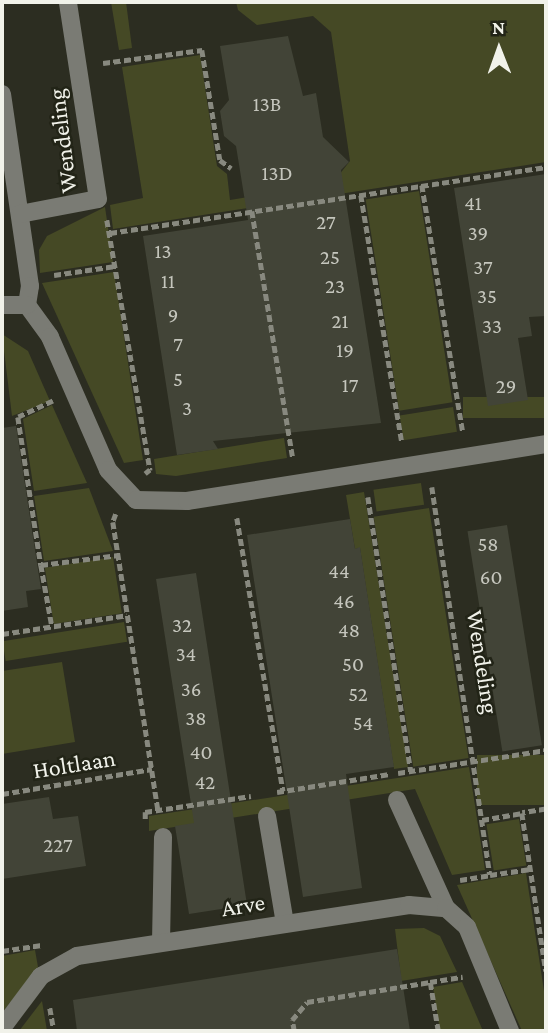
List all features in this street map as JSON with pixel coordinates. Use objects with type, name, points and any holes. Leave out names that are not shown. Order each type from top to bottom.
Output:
[{"type":"street","name":"Wendeling","points":[[20,214],[98,199],[68,2]]},
{"type":"street","name":"Wendeling","points":[[2,94],[29,279],[27,305]]},
{"type":"street","points":[[2,305],[27,305],[50,337],[108,470],[136,500],[187,501],[546,444]]},
{"type":"street","points":[[397,800],[446,908],[467,927],[510,1031]]},
{"type":"street","points":[[267,816],[285,924]]},
{"type":"street","points":[[160,942],[163,837]]},
{"type":"street","name":"Arve","points":[[2,1028],[41,976],[77,956],[409,905],[446,908]]},
{"type":"path","points":[[78,66],[202,50],[220,159],[231,167]]},
{"type":"path","points":[[110,233],[546,167]]},
{"type":"path","points":[[422,186],[466,457]]},
{"type":"path","points":[[361,195],[405,466]]},
{"type":"path","points":[[251,211],[297,483]]},
{"type":"path","points":[[29,279],[115,266]]},
{"type":"path","points":[[52,626],[18,417],[74,392]]},
{"type":"path","points":[[345,476],[347,492],[366,489],[411,771]]},
{"type":"path","name":"Wendeling","points":[[430,479],[490,875],[530,869]]},
{"type":"path","points":[[233,493],[283,791]]},
{"type":"path","points":[[41,565],[118,555]]},
{"type":"path","points":[[2,634],[127,615]]},
{"type":"path","points":[[270,793],[546,750]]},
{"type":"path","name":"Holtlaan","points":[[2,794],[152,769]]},
{"type":"path","points":[[145,826],[145,812],[258,795]]},
{"type":"path","points":[[482,820],[546,809]]},
{"type":"path","points":[[522,813],[546,971]]},
{"type":"path","points":[[294,1031],[292,1020],[307,1002],[486,973]]},
{"type":"path","points":[[430,982],[438,1031]]},
{"type":"green space","points":[[111,2],[126,2],[132,48],[119,50]]},
{"type":"green space","points":[[236,2],[546,2],[546,162],[113,229],[110,205],[143,198],[122,67],[200,55],[217,166],[227,174],[230,200],[311,187],[339,175],[350,161],[331,32],[313,16],[257,25],[238,10]]},
{"type":"green space","points":[[419,191],[452,402],[399,411],[366,199]]},
{"type":"green space","points":[[105,207],[113,262],[40,273],[39,250],[47,236]]},
{"type":"green space","points":[[114,272],[143,460],[124,463],[42,283]]},
{"type":"green space","points":[[2,334],[28,351],[50,401],[12,416]]},
{"type":"green space","points":[[463,397],[546,397],[546,418],[463,418]]},
{"type":"green space","points":[[52,405],[87,483],[34,491],[23,419]]},
{"type":"green space","points":[[453,407],[457,432],[404,440],[400,415]]},
{"type":"green space","points":[[284,438],[287,458],[176,476],[156,474],[154,459]]},
{"type":"green space","points":[[421,483],[424,505],[377,511],[373,490]]},
{"type":"green space","points":[[89,488],[113,551],[44,561],[34,496]]},
{"type":"green space","points":[[364,492],[408,767],[394,769],[360,548],[355,549],[346,495]]},
{"type":"green space","points":[[429,508],[469,758],[413,767],[374,517]]},
{"type":"green space","points":[[113,557],[122,613],[54,624],[45,568]]},
{"type":"green space","points":[[124,622],[127,642],[6,661],[3,641]]},
{"type":"green space","points":[[62,662],[75,742],[2,754],[2,671]]},
{"type":"green space","points":[[477,755],[546,755],[546,805],[477,805]]},
{"type":"green space","points":[[469,767],[485,870],[452,875],[415,789],[149,831],[149,816]]},
{"type":"green space","points":[[519,819],[526,865],[494,871],[486,824]]},
{"type":"green space","points":[[526,873],[546,1004],[546,1031],[522,1031],[457,885]]},
{"type":"green space","points":[[424,928],[440,936],[457,972],[289,999],[401,978],[395,929]]},
{"type":"green space","points":[[35,950],[38,967],[2,1013],[2,956]]},
{"type":"green space","points":[[462,982],[483,1031],[440,1031],[433,987]]},
{"type":"green space","points":[[42,1001],[47,1031],[19,1031]]},
{"type":"building","points":[[288,36],[303,96],[316,93],[323,137],[349,162],[341,170],[381,423],[213,441],[218,449],[177,455],[143,236],[248,220],[236,146],[224,136],[220,111],[229,100],[220,46]]},
{"type":"building","points":[[546,174],[546,316],[529,317],[532,336],[518,338],[528,400],[488,406],[454,188]]},
{"type":"building","points":[[16,426],[41,589],[26,591],[28,607],[2,611],[2,428]]},
{"type":"building","points":[[350,519],[355,549],[360,547],[394,767],[346,774],[362,888],[303,897],[247,535]]},
{"type":"building","points":[[507,525],[542,745],[502,752],[467,531]]},
{"type":"building","points":[[196,573],[247,905],[189,914],[175,826],[194,823],[156,579]]},
{"type":"building","points":[[49,797],[53,819],[78,816],[86,866],[2,879],[2,804]]},
{"type":"building","points":[[397,949],[410,1031],[77,1031],[73,1000]]}]
